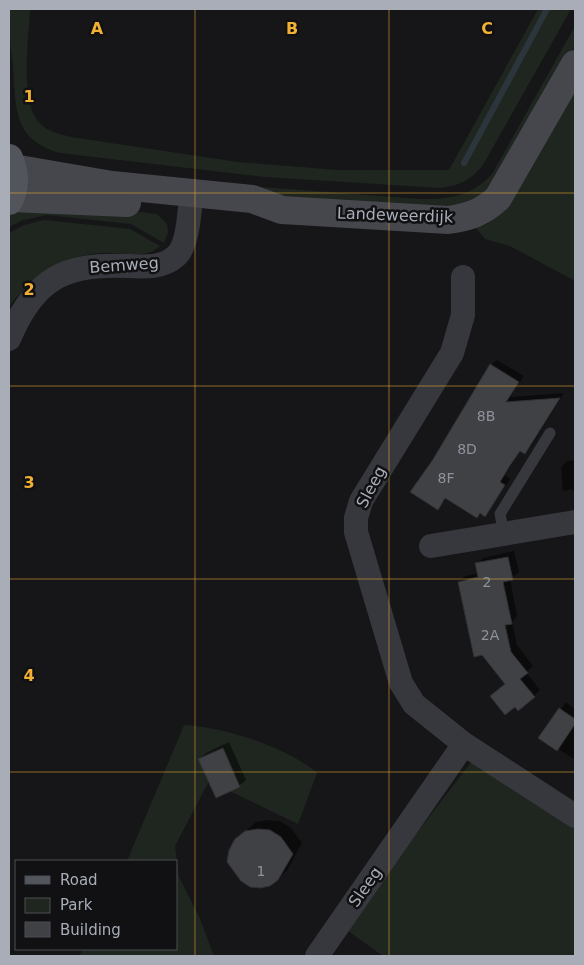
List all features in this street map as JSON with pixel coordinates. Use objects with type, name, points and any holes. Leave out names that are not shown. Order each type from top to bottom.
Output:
[{"type":"main road","points":[[10,200],[14,183],[11,163]]},
{"type":"street","name":"Landeweerdijk","points":[[10,200],[190,202],[252,199],[282,210],[448,220],[474,215],[486,209],[498,198],[575,64]]},
{"type":"street","name":"Landeweerdijk","points":[[11,163],[190,202]]},
{"type":"street","name":"Bemweg","points":[[9,339],[24,306],[43,286],[62,274],[85,266],[157,266],[177,256],[184,242],[190,202]]},
{"type":"street","name":"Sleeg","points":[[463,277],[463,315],[452,353],[361,501],[356,518],[356,532],[401,683],[414,704],[464,744],[575,816]]},
{"type":"street","points":[[431,546],[575,522]]},
{"type":"street","name":"Sleeg","points":[[316,956],[464,744]]},
{"type":"lane","points":[[504,534],[500,514],[550,433]]},
{"type":"green space","points":[[10,9],[30,9],[27,66],[29,97],[32,110],[40,124],[57,133],[71,137],[238,162],[338,170],[449,170],[538,9],[571,9],[483,165],[474,175],[464,181],[453,186],[440,188],[265,177],[60,153],[45,147],[33,140],[25,131],[17,109],[10,38]]},
{"type":"green space","points":[[575,26],[575,46],[491,190],[468,207],[285,200],[249,186],[420,199],[450,197],[468,192],[484,182],[492,174]]},
{"type":"green space","points":[[575,86],[575,281],[510,246],[485,239],[475,227],[487,224],[495,217]]},
{"type":"green space","points":[[18,208],[106,208],[157,214],[167,224],[168,232],[164,243],[131,224],[47,215],[23,220],[9,227],[9,214]]},
{"type":"green space","points":[[44,220],[130,229],[160,246],[154,251],[147,253],[101,253],[73,258],[60,263],[27,285],[9,307],[9,233],[24,225]]},
{"type":"green space","points":[[184,725],[236,734],[254,740],[289,755],[317,773],[298,824],[209,781],[175,846],[177,860],[127,860]]},
{"type":"green space","points":[[472,761],[575,822],[575,956],[383,956],[344,928]]},
{"type":"green space","points":[[178,869],[179,877],[200,919],[214,956],[79,956],[82,950],[178,950]]},
{"type":"building","points":[[490,364],[519,382],[506,402],[560,398],[525,454],[520,451],[509,467],[500,482],[505,485],[485,517],[480,513],[477,518],[445,498],[438,510],[410,492],[432,461]]},
{"type":"building","points":[[508,557],[513,580],[503,582],[512,624],[505,625],[511,652],[528,673],[520,679],[535,697],[518,711],[515,707],[505,715],[490,696],[505,684],[482,655],[474,657],[458,582],[478,577],[475,563]]},
{"type":"building","points":[[559,708],[575,719],[575,724],[557,751],[538,738]]},
{"type":"building","points":[[223,748],[240,787],[216,798],[198,759]]},
{"type":"building","points":[[270,830],[281,837],[293,854],[278,880],[270,886],[260,888],[250,887],[241,881],[227,862],[229,850],[235,839],[245,831]]},
{"type":"waterway","points":[[464,163],[547,9]]}]
